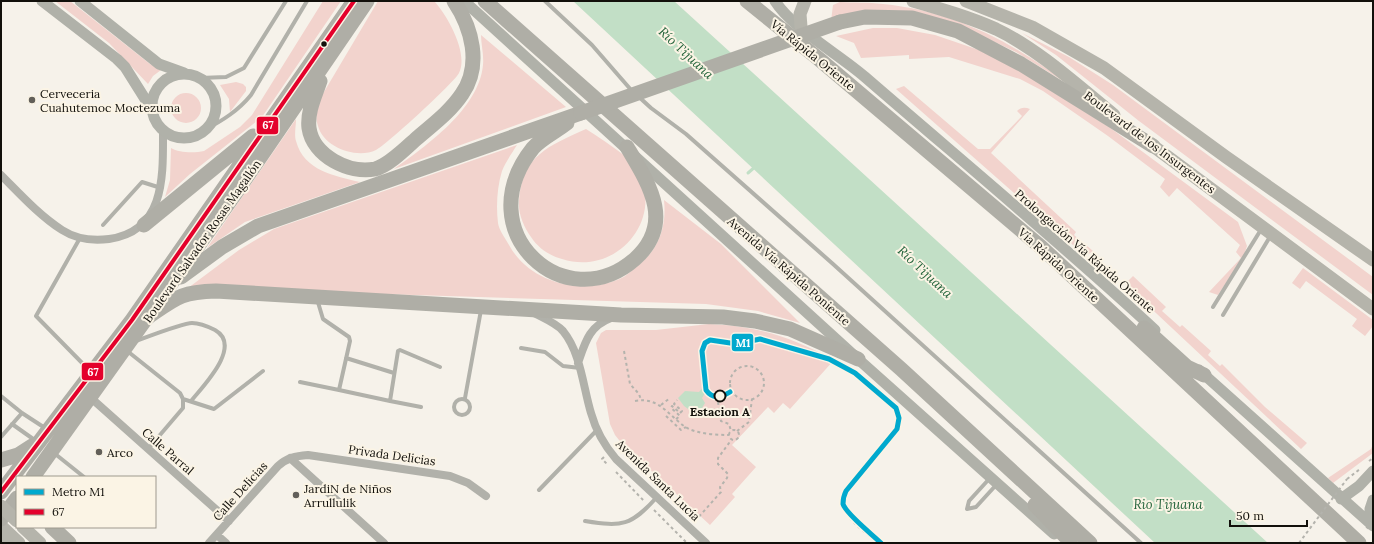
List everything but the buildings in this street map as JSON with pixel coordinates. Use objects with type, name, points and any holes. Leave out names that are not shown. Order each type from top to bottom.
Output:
[{"type":"highway","name":"Boulevard Salvador Rosas Magallón","points":[[1,492],[136,314],[354,1]]},
{"type":"highway","name":"Boulevard Salvador Rosas Magallón","points":[[37,473],[170,286],[328,60],[367,1]]},
{"type":"highway","points":[[328,60],[310,113],[309,129],[322,152],[346,167],[360,170],[376,168],[396,156],[442,117],[462,94],[470,80],[473,64],[473,47],[466,20],[454,1]]},
{"type":"highway","name":"Avenida Vía Rápida Poniente","points":[[485,1],[976,438],[1090,543]]},
{"type":"highway","name":"Vía Rápida Oriente","points":[[747,1],[825,64],[1041,247],[1359,543]]},
{"type":"highway","points":[[170,286],[222,247],[258,226],[840,22],[865,18],[912,18],[958,31],[1022,64],[1153,146]]},
{"type":"highway","points":[[581,113],[535,147],[517,175],[512,190],[510,205],[514,229],[519,240],[534,259],[559,274],[574,278],[594,278],[613,274],[627,266],[639,255],[648,242],[653,231],[656,217],[655,206],[649,184],[627,147]]},
{"type":"highway","points":[[144,224],[271,122]]},
{"type":"highway","points":[[1041,247],[1064,257],[1187,367],[1204,375]]},
{"type":"highway","points":[[148,317],[176,297],[192,292],[254,293],[621,315],[723,316],[756,321],[790,329],[858,359]]},
{"type":"highway","points":[[976,438],[979,448],[1067,538],[1070,543]]},
{"type":"highway","points":[[1,460],[18,455],[38,442]]},
{"type":"highway","points":[[1,519],[16,499]]},
{"type":"highway","points":[[53,528],[69,543]]},
{"type":"main road","points":[[42,1],[117,59],[125,67],[163,130],[171,135],[188,138],[205,130],[212,122],[216,113],[214,93],[208,84],[200,78],[184,74],[160,64],[80,1]]},
{"type":"main road","name":"Avenida Vía Rápida Poniente","points":[[464,1],[627,147],[858,359],[1064,543]]},
{"type":"main road","name":"Prolongación Vía Rápida Oriente","points":[[775,1],[801,28],[861,74],[1086,266],[1204,375],[1341,499],[1372,525]]},
{"type":"main road","points":[[801,28],[800,14],[805,1]]},
{"type":"main road","name":"Boulevard de los Insurgentes","points":[[913,1],[959,14],[997,30],[1020,43],[1153,146],[1373,309]]},
{"type":"main road","points":[[966,1],[991,6],[1032,26],[1104,68],[1226,157],[1373,260]]},
{"type":"main road","points":[[152,110],[154,92],[160,84],[175,75],[184,74]]},
{"type":"main road","points":[[1341,499],[1359,486],[1373,471]]},
{"type":"main road","points":[[1372,525],[1370,510],[1373,500]]},
{"type":"main road","points":[[1,506],[16,520]]},
{"type":"main road","points":[[1,526],[19,543]]},
{"type":"main road","points":[[24,528],[40,543]]},
{"type":"street","points":[[1,175],[43,216],[63,230],[80,238],[103,240],[118,238],[128,234],[144,224],[161,188],[163,172],[163,130]]},
{"type":"street","name":"Avenida Santa Lucía","points":[[527,309],[562,330],[569,340],[579,366],[597,430],[603,444],[706,543]]},
{"type":"street","points":[[579,366],[586,339],[594,327],[604,321],[621,315]]},
{"type":"street","name":"Calle Parral","points":[[91,398],[229,521]]},
{"type":"street","name":"Privada Delicias","points":[[290,458],[308,455],[450,476],[468,482],[486,496]]},
{"type":"street","points":[[290,458],[384,543]]},
{"type":"street","name":"Calle Delicias","points":[[209,543],[278,466],[290,458]]},
{"type":"street","points":[[217,535],[226,543]]},
{"type":"lane","points":[[200,78],[226,77],[244,68],[286,1]]},
{"type":"lane","points":[[205,130],[231,116],[251,95],[307,1]]},
{"type":"lane","points":[[545,1],[592,45],[624,83],[651,108],[686,134],[833,264],[1140,543]]},
{"type":"lane","points":[[103,225],[142,182],[161,188]]},
{"type":"lane","points":[[1213,307],[1268,230]]},
{"type":"lane","points":[[1223,315],[1268,230]]},
{"type":"lane","points":[[80,238],[36,316],[92,373]]},
{"type":"lane","points":[[316,297],[323,319],[349,338],[339,390]]},
{"type":"lane","points":[[464,398],[482,306]]},
{"type":"lane","points":[[148,450],[183,408],[183,399],[180,392],[128,346],[191,323],[213,329],[221,334],[226,344],[223,359],[191,401]]},
{"type":"lane","points":[[521,348],[545,352],[563,366],[579,366]]},
{"type":"lane","points":[[390,401],[399,350],[440,367]]},
{"type":"lane","points":[[346,358],[394,373]]},
{"type":"lane","points":[[183,399],[214,409],[263,371]]},
{"type":"lane","points":[[300,382],[422,407]]},
{"type":"lane","points":[[1,396],[22,413],[49,430]]},
{"type":"lane","points":[[464,398],[469,402],[471,408],[468,413],[462,415],[457,413],[454,408],[454,403],[459,399],[464,398]]},
{"type":"lane","points":[[1,437],[22,413]]},
{"type":"lane","points":[[12,424],[38,442]]},
{"type":"lane","points":[[539,490],[597,430]]},
{"type":"lane","points":[[53,451],[83,476]]},
{"type":"lane","points":[[994,481],[976,507],[967,508],[968,501],[994,481]]},
{"type":"lane","points":[[585,521],[620,524],[637,516],[657,497]]},
{"type":"path","points":[[624,351],[630,384],[639,394],[641,401]]},
{"type":"path","points":[[743,366],[754,367],[762,374],[764,379],[761,394],[752,399],[746,400],[736,396],[731,387],[730,382],[734,372],[743,366]]},
{"type":"path","points":[[661,405],[670,398]]},
{"type":"path","points":[[731,431],[737,430],[750,422],[752,399]]},
{"type":"path","points":[[676,419],[680,416],[671,408],[672,406],[680,413],[682,411],[674,404],[677,400]]},
{"type":"path","points":[[635,401],[661,405],[686,427],[705,433],[729,435],[732,439]]},
{"type":"path","points":[[718,402],[721,421],[729,424],[731,431],[729,435]]},
{"type":"path","points":[[666,416],[681,430],[686,427]]},
{"type":"path","points":[[690,528],[721,492],[720,487],[727,478],[728,474],[718,464],[718,458],[732,439],[739,437],[737,430]]},
{"type":"path","points":[[876,451],[847,486],[846,507],[847,515],[878,543]]},
{"type":"path","points":[[611,453],[602,459],[688,543]]},
{"type":"path","points":[[1299,543],[1347,480]]},
{"type":"shaded area","points":[[55,1],[70,1],[150,64],[161,70],[153,76],[148,84],[109,43]]},
{"type":"shaded area","points":[[323,1],[341,1],[262,117],[190,174],[165,197],[170,180],[171,148],[178,151],[187,152],[204,151],[240,127],[252,115]]},
{"type":"shaded area","points":[[378,1],[434,1],[445,15],[455,35],[461,55],[461,65],[459,73],[455,79],[382,146],[376,150],[368,152],[351,152],[334,146],[321,134],[316,114],[318,102]]},
{"type":"shaded area","points":[[840,2],[877,3],[909,8],[935,14],[959,22],[983,32],[1028,56],[1071,86],[1016,52],[954,23],[831,21],[833,5]]},
{"type":"shaded area","points":[[873,28],[897,28],[935,35],[979,50],[1013,67],[1109,127],[1238,222],[1247,246],[1244,255],[1218,295],[1209,292],[1241,258],[1236,252],[1240,245],[1177,188],[1169,197],[1160,187],[1165,179],[1108,136],[1043,91],[1020,79],[949,57],[909,59],[909,55],[861,58],[854,43],[836,36]]},
{"type":"shaded area","points":[[1022,33],[1069,57],[1113,85],[1373,277],[1373,295],[1139,121],[1056,55]]},
{"type":"shaded area","points":[[481,35],[566,107],[394,169],[435,138],[462,111],[472,97],[479,81],[483,65]]},
{"type":"shaded area","points":[[236,82],[243,84],[246,87],[246,91],[230,112],[229,99],[220,85]]},
{"type":"shaded area","points":[[904,86],[978,149],[990,149],[1022,116],[1017,111],[1023,108],[1030,109],[991,153],[1076,232],[1074,235],[1093,251],[1087,255],[1082,253],[896,89]]},
{"type":"shaded area","points":[[186,93],[197,97],[201,108],[197,119],[186,123],[175,119],[171,108],[175,97]]},
{"type":"shaded area","points":[[296,119],[295,139],[300,151],[313,166],[331,174],[360,182],[245,222],[207,248]]},
{"type":"shaded area","points":[[586,129],[605,141],[633,163],[644,186],[645,205],[641,223],[631,239],[618,251],[601,259],[582,262],[558,258],[549,254],[537,245],[524,225],[519,211],[519,201],[521,185],[532,162],[549,147]]},
{"type":"shaded area","points":[[517,145],[505,165],[500,177],[497,197],[497,217],[502,234],[518,258],[529,268],[556,282],[571,285],[587,286],[602,284],[622,278],[643,261],[655,246],[664,220],[664,200],[721,244],[800,323],[758,311],[706,304],[188,288],[239,250],[274,229]]},
{"type":"shaded area","points":[[1303,268],[1373,320],[1373,326],[1365,336],[1352,326],[1357,319],[1306,281],[1300,289],[1292,283]]},
{"type":"shaded area","points":[[1133,276],[1166,307],[1162,311],[1180,327],[1182,325],[1211,351],[1208,355],[1220,366],[1222,364],[1265,407],[1307,443],[1301,449],[1125,284]]},
{"type":"shaded area","points":[[709,324],[743,327],[774,334],[803,345],[834,360],[790,409],[783,403],[774,413],[768,407],[732,445],[756,467],[732,494],[735,497],[710,525],[623,445],[615,435],[610,424],[596,343],[601,333],[606,330],[656,330]]},
{"type":"shaded area","points":[[1373,444],[1373,453],[1333,483],[1328,478],[1371,449]]},
{"type":"water","name":"Rio Tijuana","points":[[573,1],[674,1],[1268,543],[1155,543]]},
{"type":"water","points":[[703,387],[707,390],[702,398],[705,403],[699,413],[695,414],[684,406],[678,398],[685,391],[699,392]]},
{"type":"waterway","points":[[748,173],[756,166]]},
{"type":"metro line","name":"M1","points":[[730,392],[718,397],[712,395],[706,390],[702,351],[705,343],[710,340],[737,344],[760,339],[829,359],[855,373],[896,408],[899,418],[897,429],[846,491],[843,500],[843,504],[849,513],[881,543]]},
{"type":"transit line","name":"67","points":[[1,492],[132,320],[354,1]]},
{"type":"place","name":"Cerveceria Cuahutemoc Moctezuma","points":[[32,100]]},
{"type":"place","name":"Estacion A","points":[[720,396]]},
{"type":"place","name":"Arco","points":[[99,452]]},
{"type":"place","name":"JardiN de Niños Arrullulik","points":[[296,495]]},
{"type":"water label","name":"Río Tijuana","points":[[686,53]]},
{"type":"water label","name":"Río Tijuana","points":[[925,272]]}]
